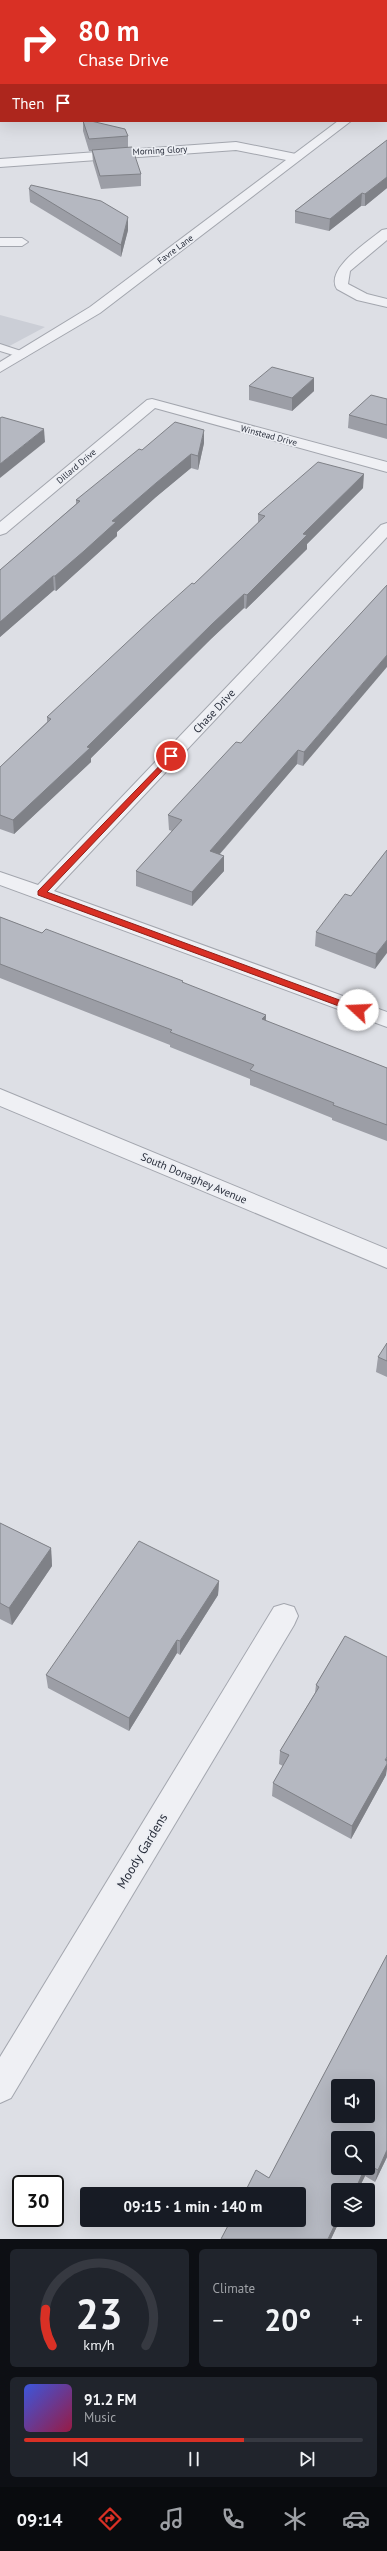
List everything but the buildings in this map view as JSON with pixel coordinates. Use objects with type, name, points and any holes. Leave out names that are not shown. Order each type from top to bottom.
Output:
[{"type":"street","name":"Favre Lane","points":[[0,368],[95,310],[344,122]]},
{"type":"street","name":"Morning Glory","points":[[0,163],[119,153],[236,146],[296,158]]},
{"type":"street","points":[[387,233],[344,269],[341,277],[342,286],[362,297],[387,303]]},
{"type":"street","points":[[0,242],[22,242]]},
{"type":"street","name":"Winstead Drive","points":[[152,403],[387,467]]},
{"type":"street","name":"Dillard Drive","points":[[0,530],[152,403]]},
{"type":"street","name":"Chase Drive","points":[[41,893],[387,528]]},
{"type":"street","points":[[0,878],[387,1020]]},
{"type":"street","name":"South Donaghey Avenue","points":[[0,1097],[387,1259]]},
{"type":"street","name":"Moody Gardens","points":[[0,2087],[284,1616]]},
{"type":"lane","points":[[0,347],[23,355]]},
{"type":"shaded area","points":[[0,315],[45,327],[0,351]]},
{"type":"route","points":[[171,756],[41,893],[358,1010]]}]
